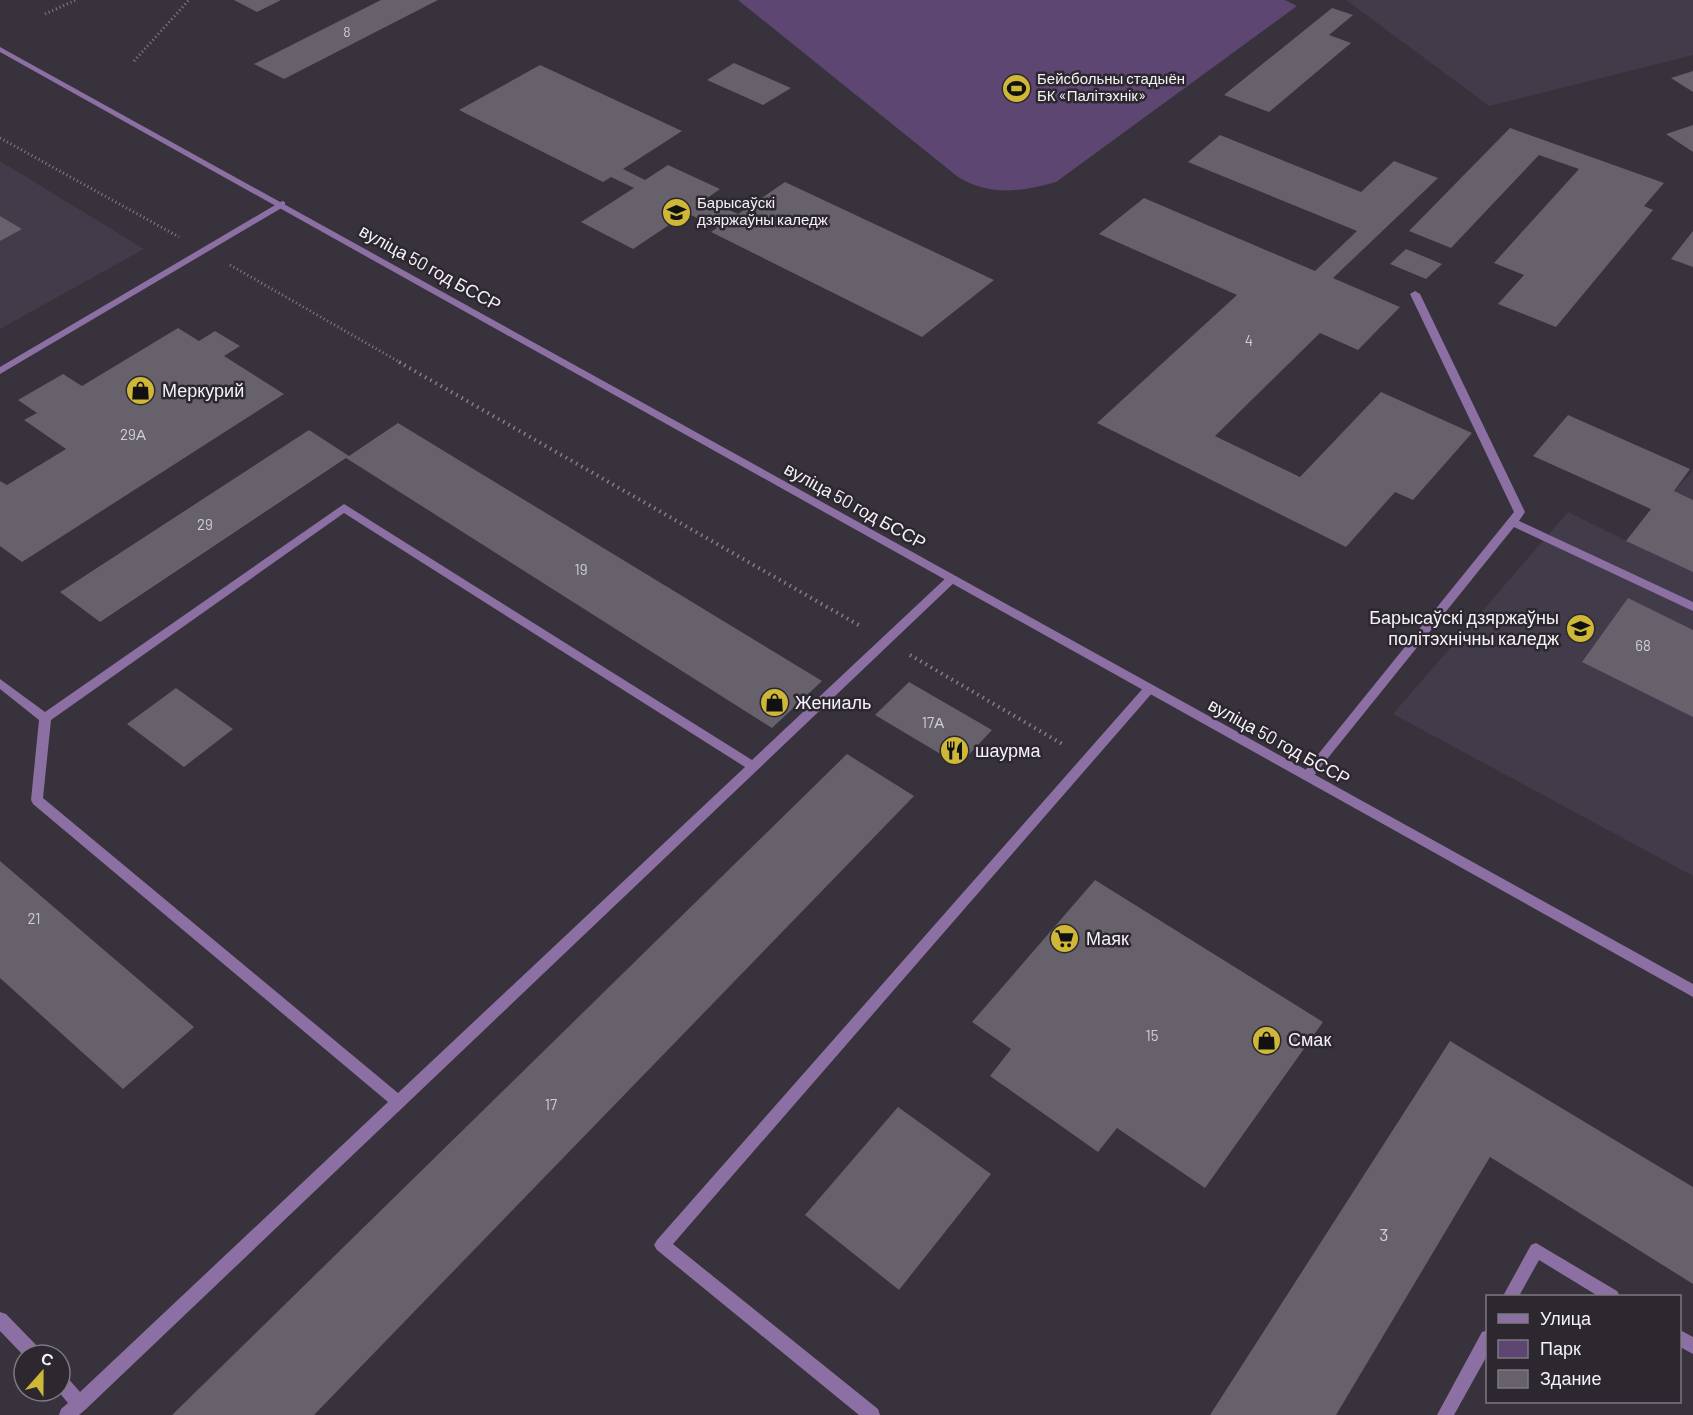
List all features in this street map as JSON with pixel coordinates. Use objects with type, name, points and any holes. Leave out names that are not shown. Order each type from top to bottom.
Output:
[{"type":"street","name":"вуліца 50 год БССР","points":[[0,49],[282,204],[1693,992]]},
{"type":"street","points":[[0,371],[282,204]]},
{"type":"street","points":[[1307,776],[1520,512],[1414,294]]},
{"type":"street","points":[[399,1102],[37,800],[45,718],[344,508],[754,766]]},
{"type":"street","points":[[1512,522],[1693,607]]},
{"type":"street","points":[[68,1415],[952,579]]},
{"type":"street","points":[[0,683],[45,718]]},
{"type":"street","points":[[872,1415],[662,1245],[1149,688]]},
{"type":"street","points":[[1512,1295],[1536,1250],[1610,1295]]},
{"type":"street","points":[[0,1320],[22,1343]]},
{"type":"street","points":[[1445,1415],[1486,1342]]},
{"type":"street","points":[[72,1395],[80,1403]]},
{"type":"path","points":[[45,14],[76,0]]},
{"type":"path","points":[[134,61],[189,0]]},
{"type":"path","points":[[0,138],[204,250],[887,641],[1088,759]]},
{"type":"shaded area","points":[[1346,0],[1693,0],[1693,55],[1489,106]]},
{"type":"shaded area","points":[[0,161],[144,249],[0,329]]},
{"type":"shaded area","name":"Барысаўскі дзяржаўны політэхнічны каледж","points":[[1693,471],[1693,876],[1393,714],[1568,512],[1627,541]]},
{"type":"green space","name":"Бейсбольны стадыён БК «Палітэхнік»","points":[[738,0],[1285,0],[1297,6],[1056,182],[1018,190],[994,190],[958,177]]},
{"type":"building","points":[[234,0],[281,0],[257,12]]},
{"type":"building","points":[[381,0],[438,0],[284,79],[254,64]]},
{"type":"building","points":[[1332,8],[1353,15],[1329,35],[1351,43],[1269,112],[1224,95]]},
{"type":"building","points":[[734,63],[791,88],[763,105],[707,80]]},
{"type":"building","points":[[540,65],[682,131],[623,169],[645,180],[668,165],[720,189],[706,199],[738,214],[785,182],[994,280],[922,337],[711,232],[717,228],[687,213],[633,249],[581,222],[634,188],[611,177],[603,182],[459,110]]},
{"type":"building","points":[[1693,71],[1693,92],[1671,78]]},
{"type":"building","points":[[1693,125],[1693,152],[1666,134]]},
{"type":"building","points":[[1510,128],[1664,183],[1644,206],[1653,210],[1556,327],[1498,304],[1524,275],[1494,263],[1579,169],[1539,155],[1451,248],[1409,231]]},
{"type":"building","points":[[1220,135],[1361,192],[1394,161],[1438,178],[1333,278],[1400,307],[1358,350],[1320,333],[1215,436],[1300,477],[1381,392],[1472,433],[1413,500],[1395,492],[1346,547],[1097,423],[1237,295],[1099,234],[1144,198],[1315,271],[1357,231],[1188,162]]},
{"type":"building","points":[[0,216],[22,229],[0,241]]},
{"type":"building","points":[[1693,231],[1693,267],[1671,259]]},
{"type":"building","points":[[1406,249],[1442,264],[1426,279],[1390,264]]},
{"type":"building","points":[[178,328],[199,341],[215,331],[240,346],[224,356],[284,394],[22,562],[0,546],[0,481],[7,485],[66,449],[24,420],[37,413],[18,400],[63,374],[82,386]]},
{"type":"building","points":[[1568,415],[1690,469],[1674,491],[1693,500],[1693,572],[1626,541],[1651,509],[1533,456]]},
{"type":"building","points":[[398,423],[822,681],[772,728],[346,458],[100,622],[60,592],[309,430],[349,456]]},
{"type":"building","points":[[1628,598],[1693,630],[1693,717],[1582,662]]},
{"type":"building","points":[[909,682],[992,730],[959,765],[875,715]]},
{"type":"building","points":[[176,688],[233,729],[184,767],[127,724]]},
{"type":"building","points":[[847,754],[914,796],[314,1415],[172,1415]]},
{"type":"building","points":[[0,861],[194,1027],[123,1089],[0,978]]},
{"type":"building","points":[[1095,880],[1323,1022],[1205,1188],[1117,1128],[1098,1152],[990,1076],[1011,1049],[972,1022]]},
{"type":"building","points":[[1450,1041],[1693,1187],[1693,1284],[1490,1157],[1336,1415],[1210,1415]]},
{"type":"building","points":[[898,1107],[991,1174],[899,1290],[805,1215]]},
{"type":"place","name":"Бейсбольны стадыён БК «Палітэхнік»","points":[[1016,88]]},
{"type":"place","name":"Барысаўскі дзяржаўны каледж","points":[[676,212]]},
{"type":"place","name":"Меркурий","points":[[141,391]]},
{"type":"place","name":"Барысаўскі дзяржаўны політэхнічны каледж","points":[[1580,628]]},
{"type":"place","name":"Жениаль","points":[[774,703]]},
{"type":"place","name":"шаурма","points":[[954,751]]},
{"type":"place","name":"Маяк","points":[[1065,939]]},
{"type":"place","name":"Смак","points":[[1267,1040]]}]
